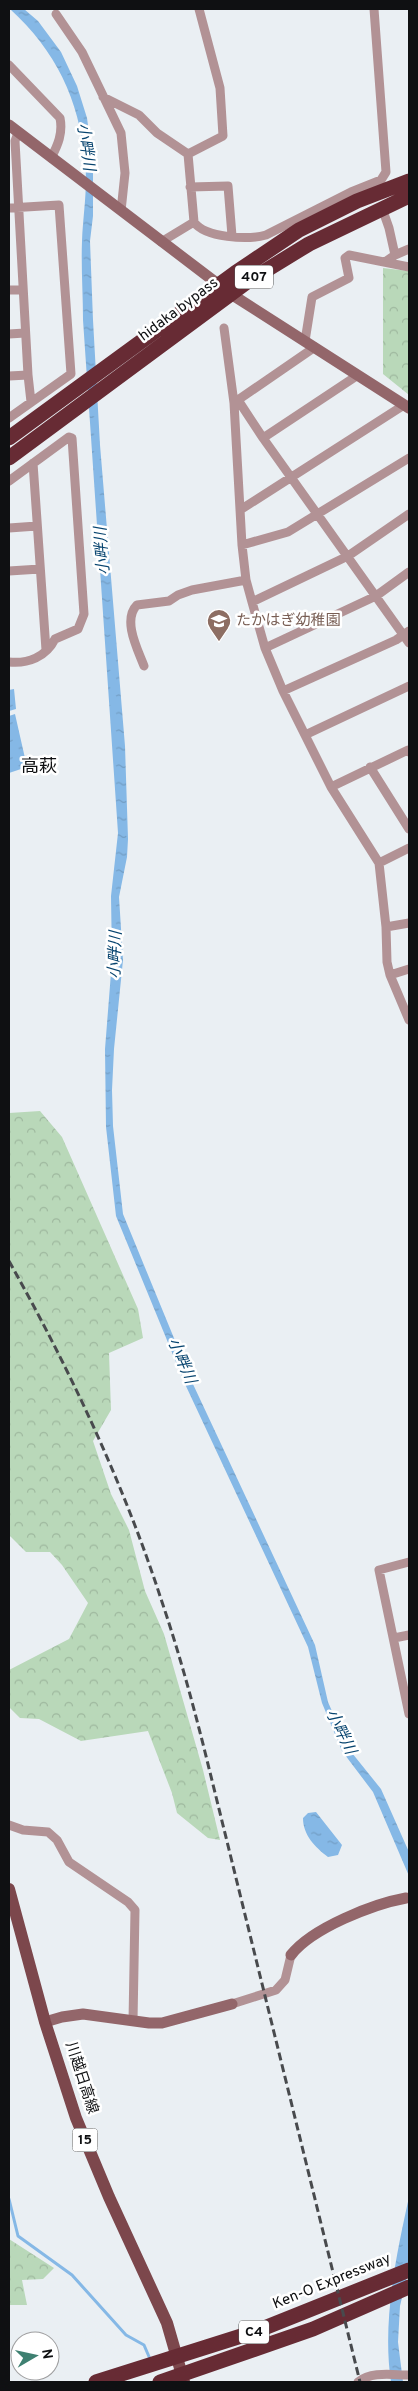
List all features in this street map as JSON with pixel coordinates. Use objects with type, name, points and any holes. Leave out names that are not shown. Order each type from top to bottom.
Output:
[{"type":"highway","name":"hidaka bypass","points":[[9,458],[113,382],[299,230],[356,201],[409,181]]},
{"type":"highway","name":"hidaka bypass","points":[[9,438],[112,362],[225,289],[247,282],[309,244],[409,196]]},
{"type":"highway","name":"Ken-O Expressway","points":[[96,2382],[254,2332],[409,2270]]},
{"type":"highway","name":"C4","points":[[160,2382],[313,2329],[409,2288]]},
{"type":"main road","name":"川越日高線","points":[[9,1889],[45,2022],[76,2118],[109,2197],[167,2323],[184,2382]]},
{"type":"street","points":[[188,154],[223,136],[220,88],[199,9]]},
{"type":"street","points":[[188,154],[194,222],[198,228],[207,232],[232,236],[258,237],[266,235],[350,192],[381,180],[386,172],[374,9]]},
{"type":"street","points":[[56,14],[82,52],[121,134],[125,173],[121,211]]},
{"type":"street","points":[[9,66],[60,118],[62,128],[52,158]]},
{"type":"street","points":[[103,97],[138,115],[157,133],[188,154]]},
{"type":"street","points":[[9,125],[225,289],[407,407],[240,510]]},
{"type":"street","points":[[18,133],[15,141],[13,208],[31,402]]},
{"type":"street","points":[[190,187],[228,186],[232,236]]},
{"type":"street","points":[[9,418],[70,374],[59,205],[13,208]]},
{"type":"street","points":[[382,208],[395,255]]},
{"type":"street","points":[[161,242],[194,222]]},
{"type":"street","points":[[385,262],[409,249]]},
{"type":"street","points":[[236,401],[310,344],[312,298],[349,278],[345,258],[349,255],[409,267]]},
{"type":"street","points":[[9,290],[22,290]]},
{"type":"street","points":[[224,328],[236,401],[240,510],[246,580],[265,648],[283,691],[331,787],[379,863],[386,927],[387,962],[390,975],[409,1020]]},
{"type":"street","points":[[9,334],[25,333]]},
{"type":"street","points":[[9,376],[28,375]]},
{"type":"street","points":[[263,438],[358,375]]},
{"type":"street","points":[[236,401],[376,596],[406,633],[409,643]]},
{"type":"street","points":[[9,481],[69,437],[72,438],[84,614],[78,629],[55,639],[46,650],[34,659],[23,663],[9,662]]},
{"type":"street","points":[[242,544],[288,532],[318,516],[409,458]]},
{"type":"street","points":[[33,463],[46,650]]},
{"type":"street","points":[[252,602],[348,556],[409,514]]},
{"type":"street","points":[[9,528],[37,526]]},
{"type":"street","points":[[9,571],[40,569]]},
{"type":"street","points":[[265,648],[376,596],[409,572]]},
{"type":"street","points":[[144,666],[131,630],[132,614],[137,605],[169,601],[178,595],[192,590],[246,580]]},
{"type":"street","points":[[283,691],[406,633]]},
{"type":"street","points":[[305,736],[409,686]]},
{"type":"street","points":[[331,787],[370,767],[408,750],[409,752]]},
{"type":"street","points":[[370,767],[409,829]]},
{"type":"street","points":[[379,863],[409,848]]},
{"type":"street","points":[[386,927],[409,923]]},
{"type":"street","points":[[390,975],[409,969]]},
{"type":"street","points":[[409,1562],[379,1570],[409,1714]]},
{"type":"street","points":[[394,1638],[409,1635]]},
{"type":"street","points":[[9,1824],[23,1830],[48,1832],[57,1840],[69,1862],[128,1902],[136,1910],[134,2021]]},
{"type":"street","points":[[45,2022],[83,2014],[149,2023],[173,2021],[276,1990],[285,1980],[292,1954],[298,1946],[348,1916],[376,1905],[408,1898]]},
{"type":"street","points":[[358,2382],[365,2377],[409,2375]]},
{"type":"green space","points":[[383,268],[409,271],[409,395],[383,374]]},
{"type":"green space","points":[[40,1111],[62,1137],[138,1309],[143,1338],[109,1353],[111,1410],[93,1441],[111,1494],[129,1530],[145,1591],[164,1634],[203,1770],[220,1840],[208,1838],[177,1813],[172,1793],[148,1731],[81,1741],[39,1719],[20,1718],[9,1707],[9,1670],[69,1639],[88,1603],[62,1565],[50,1552],[26,1552],[9,1535],[9,1113]]},
{"type":"green space","points":[[9,2239],[54,2268],[43,2279],[22,2280],[27,2305],[9,2305]]},
{"type":"water","name":"小畔川","points":[[10,9],[24,9],[38,21],[61,52],[77,86],[87,118],[93,161],[93,216],[90,241],[93,320],[100,445],[125,746],[128,839],[127,857],[119,897],[123,960],[112,1090],[113,1126],[123,1214],[192,1382],[315,1645],[328,1702],[348,1748],[381,1789],[409,1852],[409,1876],[373,1792],[342,1751],[322,1703],[308,1647],[185,1384],[116,1216],[106,1127],[105,1049],[112,960],[111,896],[118,833],[83,320],[82,251],[86,171],[82,138],[71,97],[52,59],[26,25]]},
{"type":"water","points":[[14,689],[16,709],[9,711],[9,690]]},
{"type":"water","points":[[15,714],[27,767],[9,773],[9,716]]},
{"type":"water","points":[[316,1812],[342,1845],[338,1855],[328,1857],[314,1845],[307,1835],[303,1818],[308,1813]]},
{"type":"water","points":[[409,2197],[409,2268],[400,2306],[398,2342],[403,2382],[391,2382],[388,2336],[389,2313],[399,2242]]},
{"type":"waterway","points":[[9,2199],[18,2236],[72,2275],[126,2335],[144,2345],[150,2359]]},
{"type":"railway","points":[[9,1261],[53,1342],[112,1469],[146,1555],[173,1637],[205,1752],[360,2382]]},
{"type":"place","name":"たかはぎ幼稚園","points":[[219,642]]},
{"type":"district","name":"高萩","points":[[39,767]]}]
